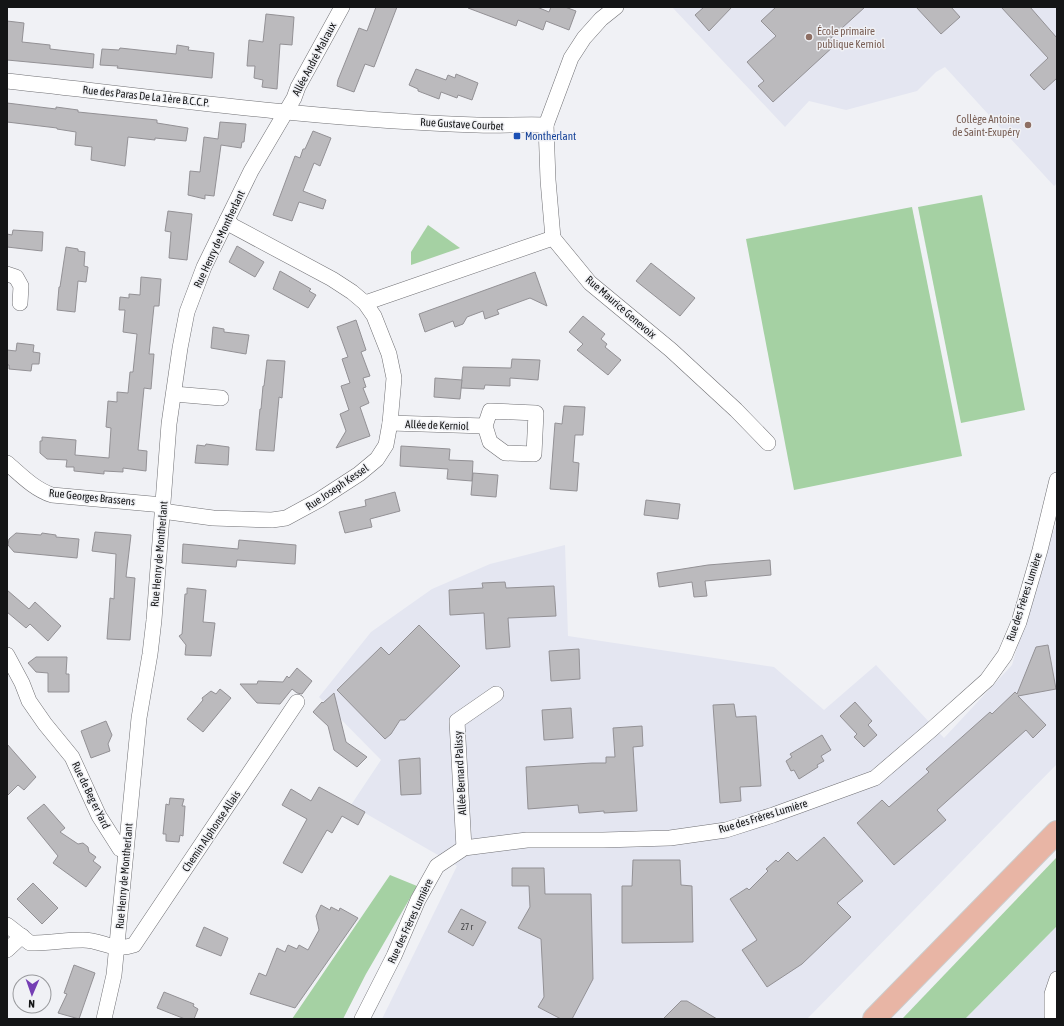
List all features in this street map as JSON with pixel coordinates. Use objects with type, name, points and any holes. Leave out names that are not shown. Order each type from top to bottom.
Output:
[{"type":"main road","points":[[874,1019],[1057,832]]},
{"type":"street","name":"Allée André Malraux","points":[[286,112],[342,7]]},
{"type":"street","points":[[365,303],[553,238],[548,180],[546,125],[571,58],[584,38],[601,19],[616,7]]},
{"type":"street","name":"Rue des Paras De La 1ère B.C.C.P.","points":[[7,81],[286,112]]},
{"type":"street","name":"Rue Gustave Courbet","points":[[286,112],[464,125],[546,125]]},
{"type":"street","name":"Rue Henry de Montherlant","points":[[104,1019],[114,975],[139,718],[154,620],[169,424],[187,312],[204,268],[251,171],[286,112]]},
{"type":"street","name":"Rue Joseph Kessel","points":[[163,508],[213,518],[272,520],[286,518],[319,500],[359,474],[377,459],[386,445],[390,423],[394,378],[389,354],[374,316],[365,303],[352,292],[332,279],[233,226],[227,220]]},
{"type":"street","name":"Rue Maurice Genevoix","points":[[553,238],[590,283],[671,350],[736,410],[768,443]]},
{"type":"street","points":[[7,274],[16,277],[21,286],[20,303]]},
{"type":"street","points":[[174,394],[221,398]]},
{"type":"street","name":"Allée de Kerniol","points":[[390,423],[485,426]]},
{"type":"street","name":"Rue Georges Brassens","points":[[7,463],[32,485],[52,495],[163,508]]},
{"type":"street","name":"Rue des Frères Lumière","points":[[362,1019],[394,956],[418,900],[437,866],[464,848],[527,840],[665,838],[726,830],[773,815],[875,778],[986,680],[1004,655],[1019,622],[1040,550],[1057,480]]},
{"type":"street","name":"Rue de Beg er Yard","points":[[7,655],[22,683],[29,701],[44,724],[72,757],[99,816],[120,849],[126,851]]},
{"type":"street","name":"Allée Bernard Palissy","points":[[464,848],[458,721],[496,694]]},
{"type":"street","name":"Chemin Alphonse Allais","points":[[117,948],[125,948],[134,945],[297,702]]},
{"type":"street","points":[[7,925],[30,943],[84,940],[117,948]]},
{"type":"street","points":[[7,950],[22,936]]},
{"type":"street","points":[[1053,1019],[1052,994],[1057,979]]},
{"type":"shaded area","points":[[672,7],[1057,7],[1057,183],[1054,186],[945,67],[936,72],[917,91],[846,110],[809,101],[785,127]]},
{"type":"shaded area","points":[[1057,523],[1057,764],[807,1019],[382,1019],[457,866],[351,805],[381,760],[319,697],[371,632],[432,589],[490,564],[565,545],[568,636],[774,667],[824,710],[876,665],[944,738],[1012,665],[1046,548]]},
{"type":"shaded area","points":[[1057,926],[1057,1019],[965,1019]]},
{"type":"green space","points":[[982,195],[1025,410],[961,423],[918,207]]},
{"type":"green space","points":[[912,207],[962,456],[794,490],[746,239]]},
{"type":"green space","points":[[428,225],[460,248],[411,265],[411,252]]},
{"type":"green space","points":[[1057,857],[1057,926],[965,1019],[902,1019]]},
{"type":"green space","points":[[390,875],[417,886],[366,974],[343,1019],[292,1019]]},
{"type":"building","points":[[376,7],[397,7],[374,67],[365,64],[354,92],[337,86],[359,28],[367,31]]},
{"type":"building","points":[[468,7],[537,7],[549,12],[551,7],[565,7],[576,11],[569,30],[546,21],[543,30],[518,20],[516,26]]},
{"type":"building","points":[[704,7],[732,7],[709,31],[695,15]]},
{"type":"building","points":[[776,7],[865,7],[830,39],[835,45],[773,102],[758,86],[764,81],[747,62],[776,36],[761,21]]},
{"type":"building","points":[[916,7],[951,7],[960,17],[941,34]]},
{"type":"building","points":[[1001,7],[1030,7],[1057,38],[1057,78],[1044,90],[1030,75],[1048,58]]},
{"type":"building","points":[[266,14],[294,17],[292,45],[280,44],[277,89],[262,87],[263,80],[254,78],[255,66],[247,66],[249,40],[263,42]]},
{"type":"building","points":[[7,21],[24,23],[22,42],[50,45],[50,49],[94,54],[93,68],[7,60]]},
{"type":"building","points":[[177,45],[189,47],[188,50],[214,53],[212,78],[100,65],[102,49],[119,50],[120,48],[176,54]]},
{"type":"building","points":[[416,69],[446,80],[448,75],[455,78],[456,74],[478,83],[472,100],[458,95],[457,98],[441,92],[439,99],[418,91],[418,89],[409,85]]},
{"type":"building","points":[[7,103],[56,109],[56,107],[78,110],[78,112],[157,120],[157,123],[188,128],[186,141],[128,137],[125,166],[91,160],[92,147],[75,145],[76,132],[57,128],[7,122]]},
{"type":"building","points":[[220,122],[246,124],[244,142],[242,142],[241,148],[221,145],[214,196],[205,195],[205,199],[188,195],[190,171],[200,172],[204,137],[218,139]]},
{"type":"building","points":[[313,131],[331,138],[320,166],[314,163],[303,191],[326,200],[323,209],[299,202],[292,221],[273,215],[295,156],[300,158],[303,149],[305,149]]},
{"type":"building","points":[[168,211],[192,214],[187,260],[169,258],[171,232],[165,231]]},
{"type":"building","points":[[13,230],[43,232],[42,251],[7,247],[7,234],[12,235]]},
{"type":"building","points":[[237,246],[264,262],[255,277],[229,262]]},
{"type":"building","points":[[66,247],[85,252],[84,266],[88,267],[86,282],[78,281],[75,312],[57,310],[59,287]]},
{"type":"building","points":[[651,263],[695,298],[680,316],[636,281]]},
{"type":"building","points":[[280,271],[311,289],[309,291],[316,295],[308,308],[273,289]]},
{"type":"building","points":[[535,272],[547,306],[530,298],[497,310],[499,314],[485,319],[483,311],[467,317],[463,324],[455,327],[453,321],[425,332],[419,314]]},
{"type":"building","points":[[141,277],[161,279],[159,306],[154,306],[149,354],[154,354],[151,389],[144,388],[138,450],[147,451],[146,471],[123,468],[123,472],[104,471],[104,474],[74,471],[74,467],[66,467],[67,460],[47,459],[40,453],[40,441],[42,441],[42,437],[76,440],[75,455],[109,458],[111,428],[106,427],[108,401],[117,402],[117,392],[128,393],[130,372],[133,372],[137,334],[123,332],[125,310],[119,310],[120,297],[129,298],[129,294],[140,295]]},
{"type":"building","points":[[583,316],[605,334],[601,339],[607,344],[605,347],[621,360],[608,375],[577,350],[583,344],[569,332]]},
{"type":"building","points":[[356,320],[366,350],[361,352],[370,376],[363,378],[366,387],[363,388],[369,403],[360,407],[370,436],[336,448],[346,431],[340,414],[349,410],[341,386],[350,383],[342,359],[348,357],[337,327]]},
{"type":"building","points":[[213,327],[224,329],[224,332],[249,335],[246,354],[211,348]]},
{"type":"building","points":[[17,343],[34,345],[33,352],[40,353],[39,364],[32,364],[31,371],[9,369],[9,365],[7,365],[7,350],[16,351]]},
{"type":"building","points":[[512,359],[540,360],[538,380],[510,378],[510,386],[485,385],[484,389],[461,388],[463,367],[511,368]]},
{"type":"building","points":[[267,360],[285,361],[282,398],[279,397],[274,451],[256,450]]},
{"type":"building","points":[[435,378],[462,380],[460,399],[434,397]]},
{"type":"building","points":[[564,406],[585,407],[583,435],[575,435],[573,462],[579,463],[577,491],[550,489],[555,423],[562,424]]},
{"type":"building","points":[[206,444],[229,447],[228,465],[195,463],[197,445],[205,446]]},
{"type":"building","points":[[401,446],[450,449],[449,460],[473,461],[472,481],[447,479],[448,469],[400,466]]},
{"type":"building","points":[[473,473],[498,475],[496,497],[471,495]]},
{"type":"building","points":[[395,492],[400,511],[370,519],[372,527],[345,533],[339,512],[366,506],[365,500]]},
{"type":"building","points":[[646,500],[680,504],[678,519],[644,515]]},
{"type":"building","points":[[95,532],[131,535],[126,577],[135,578],[130,640],[107,639],[110,598],[114,599],[116,554],[92,551]]},
{"type":"building","points":[[16,533],[41,535],[42,533],[56,535],[56,537],[79,539],[77,558],[14,552],[8,545],[9,539]]},
{"type":"building","points":[[239,540],[296,545],[295,564],[237,560],[236,567],[182,563],[183,544],[238,549]]},
{"type":"building","points":[[770,560],[771,575],[705,581],[707,596],[694,597],[692,582],[659,587],[657,573],[708,565]]},
{"type":"building","points":[[505,582],[506,588],[554,586],[556,616],[508,618],[510,647],[486,649],[484,613],[450,615],[449,590],[483,588],[482,583]]},
{"type":"building","points":[[187,588],[206,590],[203,622],[215,623],[211,656],[185,655],[186,645],[179,636],[182,634],[185,594],[187,594]]},
{"type":"building","points":[[7,590],[29,609],[35,602],[61,626],[48,641],[30,624],[26,628],[7,612]]},
{"type":"building","points":[[419,625],[460,666],[405,720],[400,720],[391,734],[385,739],[337,690],[381,647],[389,655]]},
{"type":"building","points":[[1048,645],[1056,689],[1018,696],[1046,725],[1033,738],[1026,730],[937,810],[946,820],[894,865],[857,823],[882,800],[889,807],[929,772],[926,769],[990,712],[992,714],[1015,692],[1017,694],[1036,647]]},
{"type":"building","points":[[579,649],[580,679],[551,681],[549,651]]},
{"type":"building","points":[[36,657],[67,657],[66,674],[69,674],[69,692],[48,692],[48,673],[36,672],[28,663]]},
{"type":"building","points":[[297,668],[312,681],[302,694],[297,693],[292,689],[280,704],[257,703],[240,684],[257,684],[258,681],[283,682],[287,676],[289,678]]},
{"type":"building","points":[[220,689],[231,698],[203,732],[187,719],[203,700],[202,698],[211,691],[216,694]]},
{"type":"building","points":[[334,693],[346,742],[367,757],[357,767],[334,750],[328,726],[313,712],[322,702],[323,703]]},
{"type":"building","points":[[855,702],[872,721],[868,725],[877,735],[864,747],[854,737],[857,734],[840,716]]},
{"type":"building","points":[[734,704],[736,717],[756,716],[761,786],[740,787],[741,801],[720,803],[713,705]]},
{"type":"building","points":[[571,708],[573,738],[544,740],[542,710]]},
{"type":"building","points":[[106,721],[112,735],[108,744],[110,751],[91,758],[81,731]]},
{"type":"building","points":[[642,726],[643,746],[633,747],[637,811],[579,813],[578,805],[528,809],[526,767],[606,763],[606,757],[615,757],[613,728]]},
{"type":"building","points":[[822,735],[831,750],[821,756],[824,761],[817,765],[818,767],[799,779],[794,770],[791,771],[786,761],[792,757],[790,754]]},
{"type":"building","points":[[7,744],[36,777],[24,790],[18,785],[7,796]]},
{"type":"building","points":[[420,758],[421,794],[401,795],[399,760]]},
{"type":"building","points":[[319,787],[365,812],[358,825],[342,816],[332,833],[327,830],[302,873],[283,863],[307,819],[282,805],[291,789],[311,801]]},
{"type":"building","points":[[170,798],[184,799],[182,806],[185,806],[183,836],[180,835],[179,842],[166,841],[166,834],[163,834],[166,804],[169,805]]},
{"type":"building","points":[[44,804],[65,828],[60,832],[78,844],[83,843],[88,847],[89,852],[96,857],[93,861],[101,867],[86,887],[53,863],[58,856],[27,818]]},
{"type":"building","points":[[824,837],[863,881],[837,903],[851,917],[802,964],[767,987],[742,950],[757,940],[730,899],[747,888],[749,890],[768,871],[766,869],[776,860],[778,862],[788,852],[797,861]]},
{"type":"building","points":[[633,860],[680,860],[681,885],[692,886],[693,942],[622,943],[622,886],[632,886]]},
{"type":"building","points":[[512,868],[544,868],[545,894],[591,894],[593,979],[572,1019],[561,1019],[538,1007],[544,997],[541,939],[518,928],[530,907],[529,886],[512,886]]},
{"type":"building","points":[[33,883],[58,908],[42,924],[17,899]]},
{"type":"building","points":[[321,905],[330,910],[331,907],[339,911],[340,908],[358,918],[295,1008],[250,994],[259,973],[266,976],[277,948],[285,952],[288,945],[297,949],[299,945],[308,950],[319,930],[316,916]]},
{"type":"building","points":[[461,909],[486,922],[473,946],[448,932]]},
{"type":"building","points":[[204,927],[228,938],[221,956],[196,946]]},
{"type":"building","points":[[74,965],[95,973],[79,1019],[58,1013],[67,994],[64,993]]},
{"type":"building","points":[[164,992],[194,1004],[193,1006],[198,1009],[194,1019],[185,1019],[157,1008]]},
{"type":"building","points":[[681,1001],[687,1001],[717,1019],[663,1019]]},
{"type":"place","name":"École primaire publique Kerniol","points":[[809,37]]},
{"type":"place","name":"Collège Antoine de Saint-Exupéry","points":[[1028,125]]},
{"type":"place","name":"Montherlant","points":[[517,136]]}]
